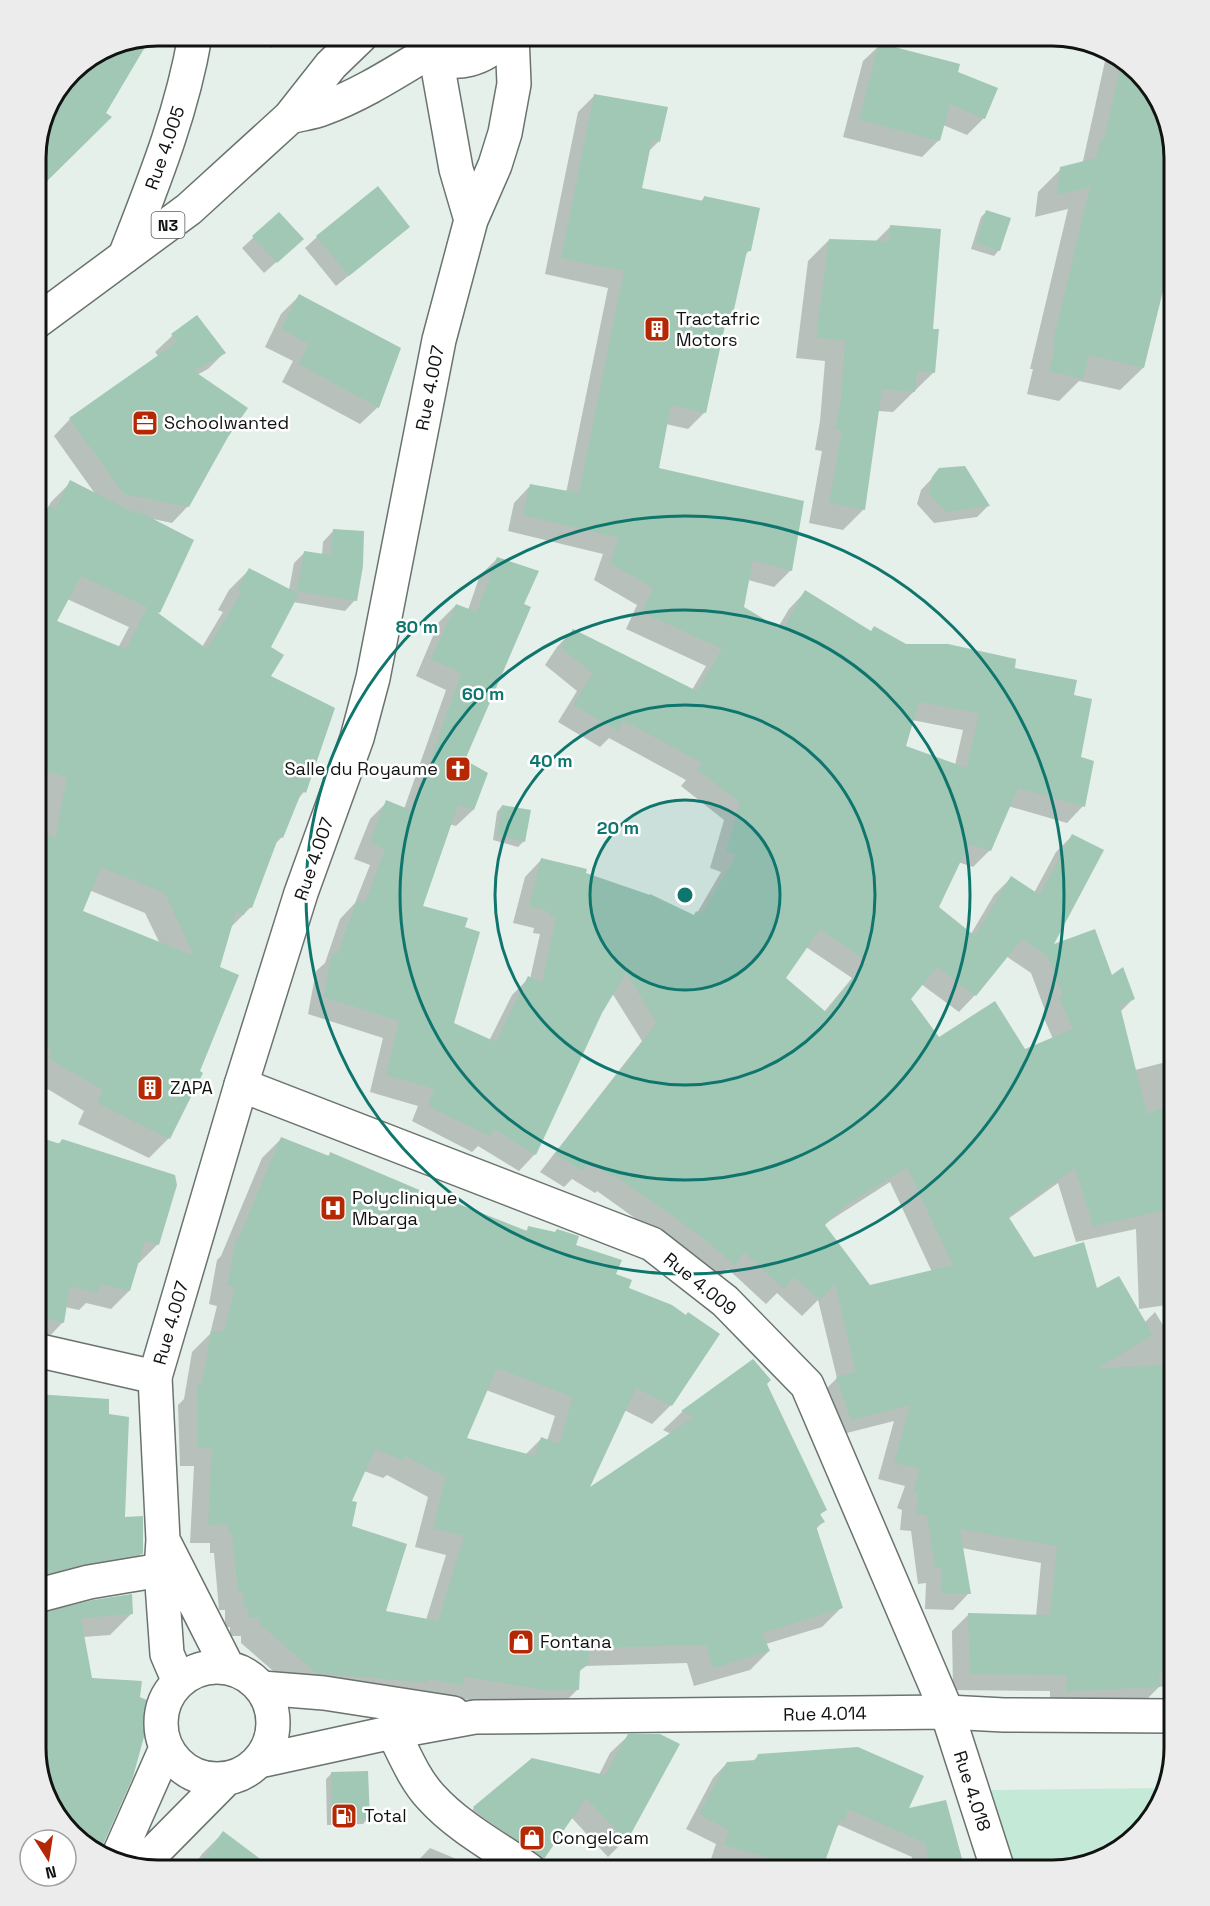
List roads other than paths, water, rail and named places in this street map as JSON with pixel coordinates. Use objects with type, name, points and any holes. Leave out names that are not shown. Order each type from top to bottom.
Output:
[{"type":"main road","name":"Rue 4.005","points":[[125,256],[171,135],[193,46]]},
{"type":"main road","name":"N3","points":[[47,314],[189,210],[290,117],[331,65],[350,46]]},
{"type":"main road","points":[[431,48],[446,61],[458,62],[474,59],[494,46]]},
{"type":"main road","name":"Rue 4.007","points":[[179,1682],[167,1654],[155,1377],[241,1084],[301,893],[357,738],[373,678],[439,340],[471,220],[495,165],[505,133],[514,84],[512,46]]},
{"type":"main road","points":[[290,117],[321,110],[388,78],[431,48]]},
{"type":"main road","points":[[431,48],[456,169],[471,220]]},
{"type":"main road","name":"Rue 4.009","points":[[241,1084],[652,1244],[725,1301],[807,1385],[946,1712]]},
{"type":"main road","points":[[46,1352],[155,1377]]},
{"type":"main road","points":[[46,1593],[88,1582],[162,1555],[228,1668]]},
{"type":"main road","points":[[211,1667],[228,1668],[247,1675],[262,1688],[271,1705],[274,1725],[270,1744],[260,1761],[244,1774],[225,1780],[207,1779],[190,1773],[176,1762],[166,1748],[161,1730],[162,1713],[168,1696],[179,1682],[194,1672],[211,1667]]},
{"type":"main road","points":[[262,1688],[324,1692],[475,1717]]},
{"type":"main road","name":"Rue 4.014","points":[[475,1717],[946,1712],[1004,1715],[1164,1716]]},
{"type":"main road","name":"Rue 4.018","points":[[946,1712],[995,1860]]},
{"type":"main road","points":[[260,1761],[475,1717]]},
{"type":"main road","points":[[393,1732],[415,1774],[430,1796],[453,1818],[514,1859]]},
{"type":"main road","points":[[119,1853],[166,1748]]},
{"type":"main road","points":[[147,1859],[225,1780]]},
{"type":"place","name":"Tractafric Motors","points":[[657,329]]},
{"type":"place","name":"Schoolwanted","points":[[145,423]]},
{"type":"place","name":"Salle du Royaume","points":[[458,769]]},
{"type":"place","name":"ZAPA","points":[[150,1088]]},
{"type":"place","name":"Polyclinique Mbarga","points":[[333,1208]]},
{"type":"place","name":"Fontana","points":[[521,1642]]},
{"type":"place","name":"Total","points":[[344,1816]]},
{"type":"place","name":"Congelcam","points":[[532,1838]]}]
